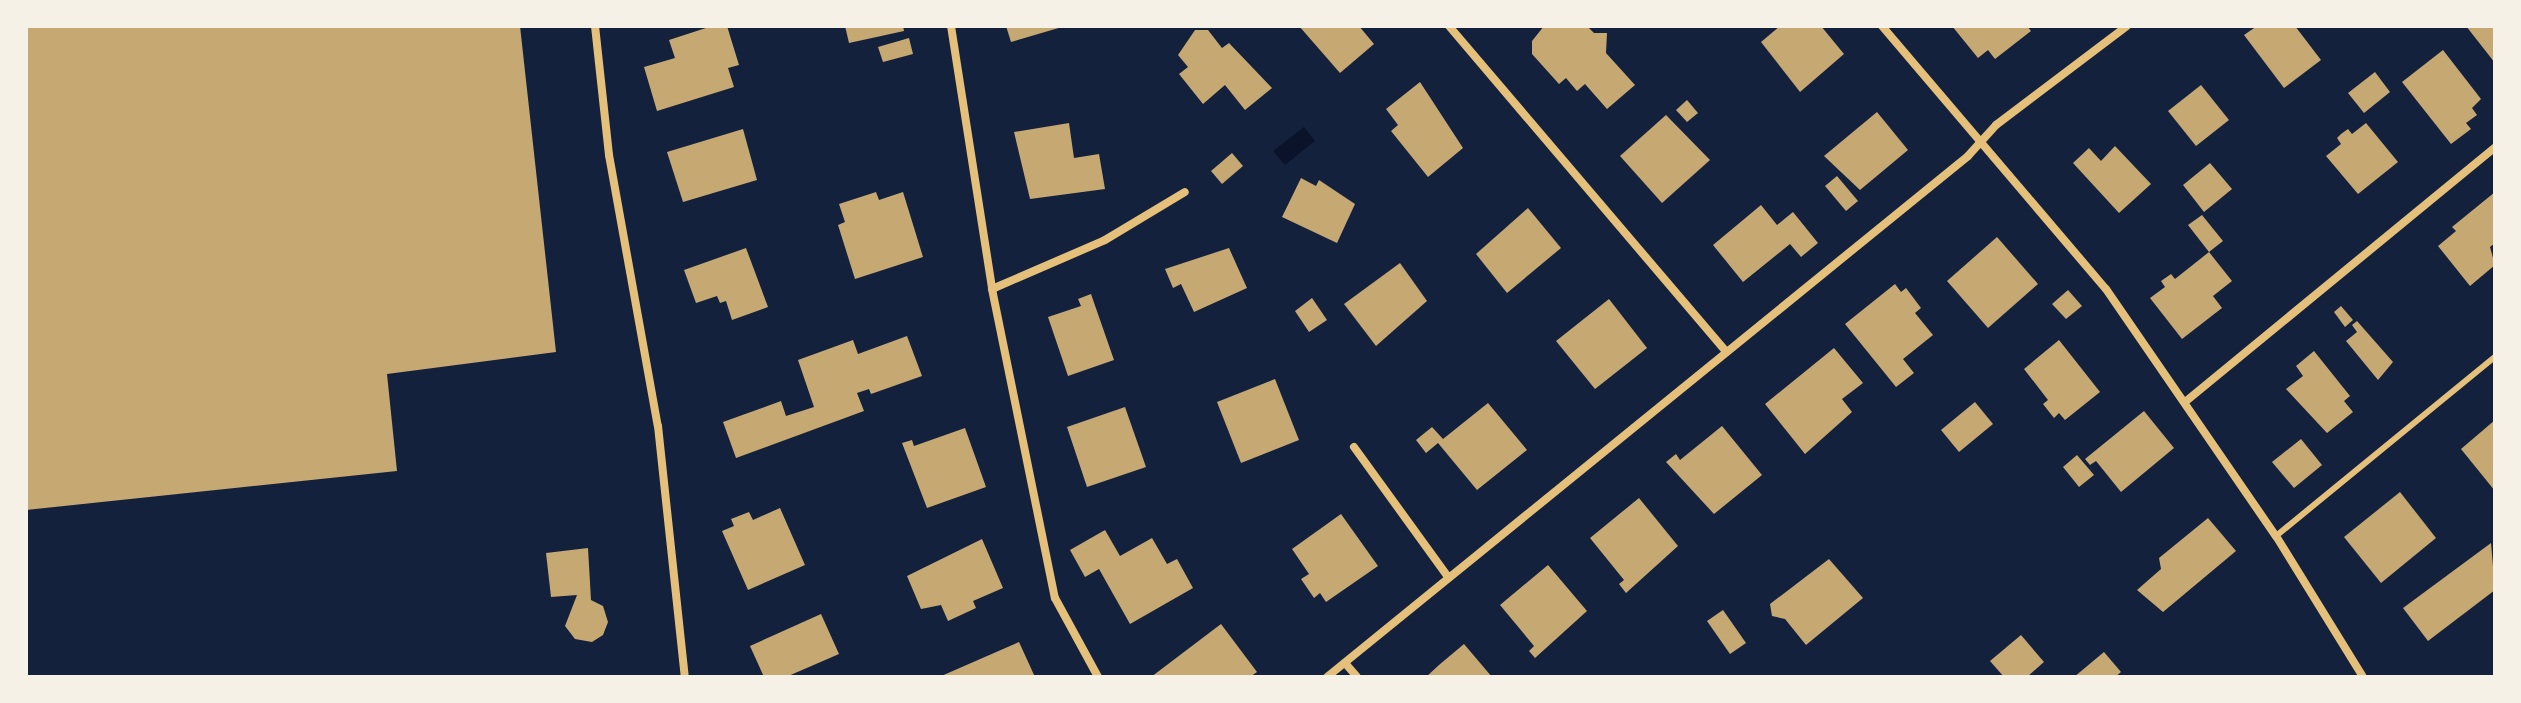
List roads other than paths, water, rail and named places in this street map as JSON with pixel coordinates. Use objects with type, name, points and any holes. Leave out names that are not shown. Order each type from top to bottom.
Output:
[{"type":"street","points":[[595,26],[609,155],[658,426],[685,677]]},
{"type":"street","points":[[951,26],[992,289],[1055,598],[1098,677]]},
{"type":"street","points":[[1449,26],[1726,352]]},
{"type":"street","points":[[1882,26],[2106,289],[2276,536],[2363,677]]},
{"type":"street","points":[[1327,677],[2127,26]]},
{"type":"street","points":[[2185,402],[2495,147]]},
{"type":"street","points":[[992,289],[1105,240],[1185,192]]},
{"type":"street","points":[[1354,447],[1448,577]]},
{"type":"street","points":[[1345,663],[1357,677]]},
{"type":"lane","points":[[2276,536],[2495,357]]},
{"type":"water","points":[[1304,127],[1315,141],[1285,165],[1273,151]]}]
